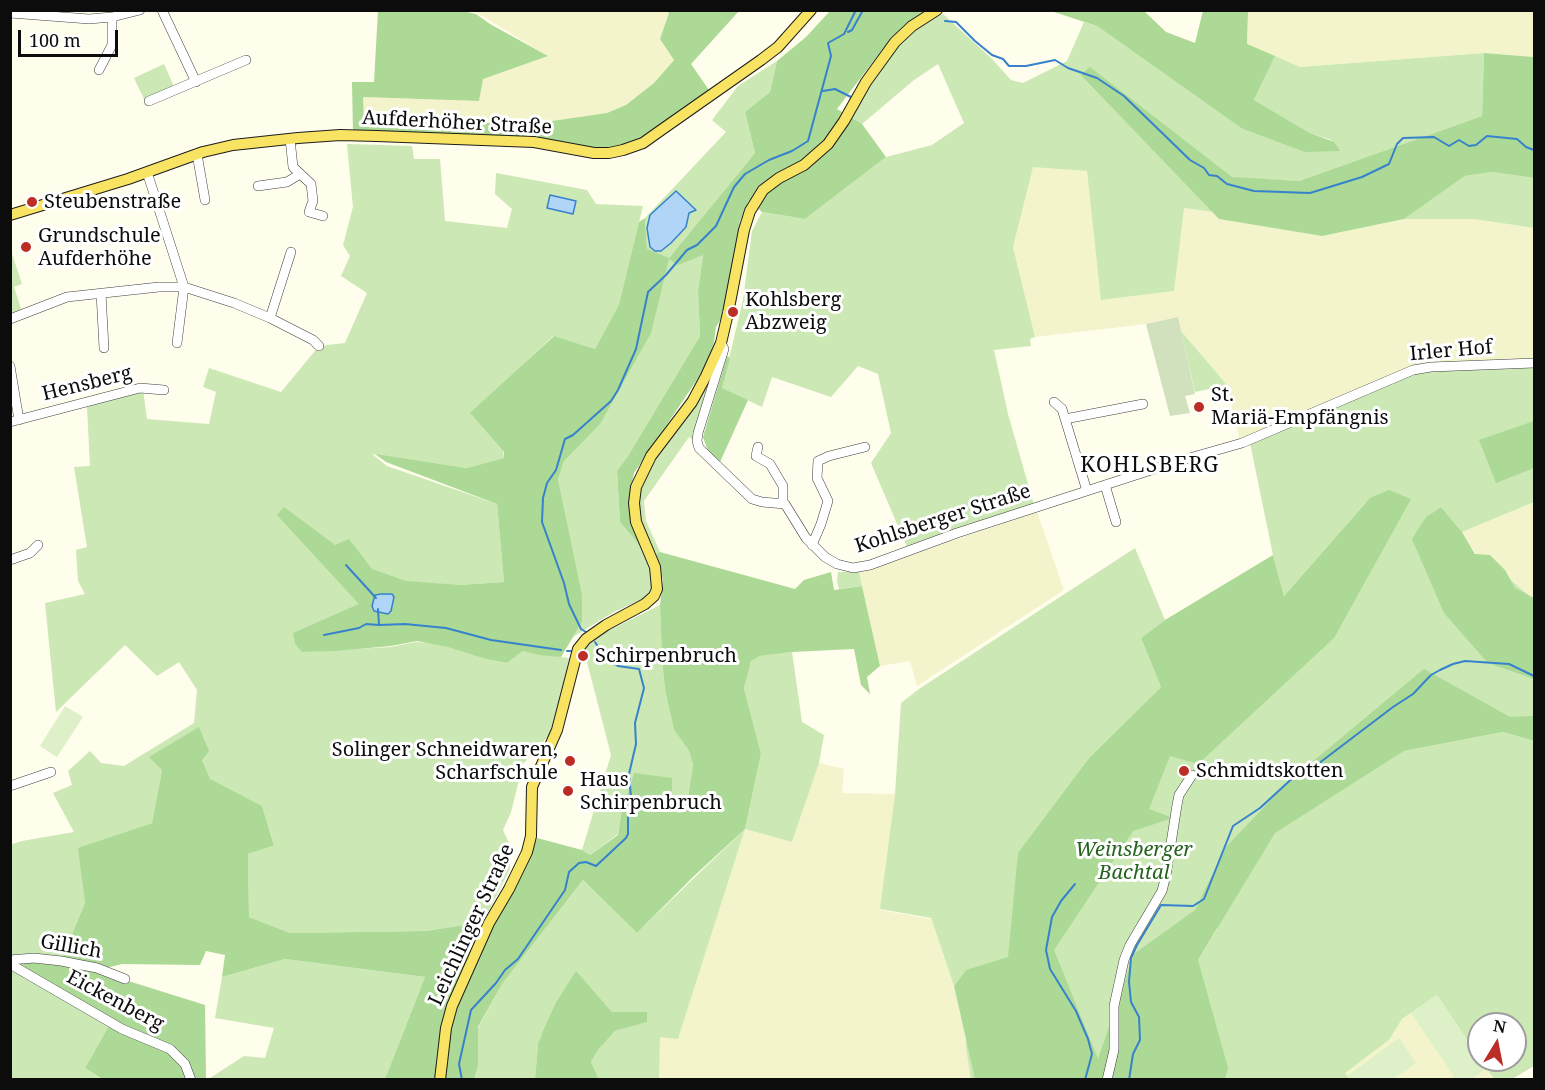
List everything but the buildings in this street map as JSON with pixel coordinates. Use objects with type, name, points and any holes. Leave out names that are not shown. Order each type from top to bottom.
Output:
[{"type":"main road","name":"Aufderhöher Straße","points":[[10,215],[197,154],[233,146],[290,139],[377,135],[534,142],[594,153],[623,150],[650,138],[769,53],[793,32],[811,10]]},
{"type":"main road","name":"Leichlinger Straße","points":[[440,1080],[446,1028],[452,1005],[489,923],[527,852],[531,836],[532,788],[557,730],[578,649],[585,639],[645,604],[654,596],[657,589],[655,567],[636,522],[634,503],[636,487],[651,456],[692,402],[721,343],[744,230],[754,202],[770,184],[804,165],[828,144],[866,82],[895,42],[912,26],[937,10]]},
{"type":"street","points":[[10,13],[82,19],[112,18],[140,10]]},
{"type":"street","points":[[162,10],[196,82]]},
{"type":"street","points":[[99,70],[112,45],[112,18]]},
{"type":"street","points":[[149,102],[246,60]]},
{"type":"street","points":[[290,139],[292,165],[311,184],[313,201],[309,212],[323,216]]},
{"type":"street","points":[[197,154],[206,200]]},
{"type":"street","points":[[147,172],[184,286],[177,343]]},
{"type":"street","points":[[258,186],[287,182],[300,174]]},
{"type":"street","points":[[270,318],[291,252]]},
{"type":"street","points":[[10,319],[67,297],[184,286],[270,318],[313,340],[319,346]]},
{"type":"street","points":[[101,292],[104,348]]},
{"type":"street","points":[[721,343],[724,349],[698,432],[697,444],[701,451],[752,499],[783,504],[781,483],[770,464],[756,456],[758,447]]},
{"type":"street","name":"Irler Hof","points":[[1242,444],[1413,370],[1431,367],[1534,363]]},
{"type":"street","points":[[10,366],[15,421]]},
{"type":"street","name":"Hensberg","points":[[15,421],[140,388],[164,390]]},
{"type":"street","points":[[1054,402],[1062,410],[1065,418],[1087,491]]},
{"type":"street","points":[[1065,418],[1143,404]]},
{"type":"street","name":"Kohlsberger Straße","points":[[783,504],[812,545],[832,562],[850,568],[860,567],[1105,485],[1242,444]]},
{"type":"street","points":[[812,545],[822,525],[828,501],[817,478],[817,463],[829,456],[865,447]]},
{"type":"street","points":[[1105,485],[1116,522]]},
{"type":"street","points":[[10,560],[30,553],[38,545]]},
{"type":"street","points":[[10,786],[51,772]]},
{"type":"street","points":[[1107,1080],[1114,1050],[1114,1006],[1125,956],[1162,891],[1179,795],[1192,775]]},
{"type":"street","name":"Gillich","points":[[10,962],[34,958],[61,960],[97,968],[125,979]]},
{"type":"street","name":"Eickenberg","points":[[10,962],[122,1029],[170,1049],[184,1064],[191,1080]]},
{"type":"green space","points":[[667,10],[669,13],[660,39],[674,60],[641,94],[626,105],[607,113],[538,123],[364,122],[363,97],[479,101],[482,79],[548,56],[474,11]]},
{"type":"green space","points":[[378,11],[462,11],[476,14],[548,56],[483,79],[479,101],[363,97],[364,122],[538,123],[607,113],[626,105],[654,83],[674,60],[660,39],[669,13],[667,11],[739,11],[691,64],[709,90],[644,137],[625,146],[605,150],[353,132],[352,82],[374,82]]},
{"type":"green space","points":[[830,11],[927,11],[909,22],[888,42],[837,109],[862,124],[886,157],[805,219],[762,212],[749,200],[740,221],[722,317],[716,327],[707,365],[634,473],[630,492],[630,511],[641,547],[620,522],[617,471],[700,336],[698,291],[703,255],[678,265],[669,259],[651,333],[600,424],[564,461],[558,480],[582,595],[582,622],[561,657],[523,651],[507,663],[417,641],[391,646],[302,652],[295,644],[293,633],[359,604],[277,515],[284,507],[335,545],[349,539],[372,569],[406,581],[459,585],[504,582],[497,504],[386,462],[375,454],[467,468],[504,458],[504,452],[470,413],[554,336],[595,349],[619,305],[639,222],[645,218],[647,249],[669,258],[755,153],[745,112],[770,92],[777,61],[806,37]]},
{"type":"green space","points":[[1051,11],[1144,11],[1166,32],[1195,43],[1203,11],[1248,11],[1247,44],[1275,56],[1254,100],[1310,133],[1334,142],[1340,151],[1305,152],[1241,128],[1097,26]]},
{"type":"green space","points":[[1248,11],[1534,11],[1534,57],[1484,53],[1300,67],[1247,45]]},
{"type":"green space","points":[[943,14],[992,59],[1011,80],[1023,83],[1067,61],[1084,22],[1097,26],[1241,128],[1334,141],[1310,133],[1254,100],[1275,56],[1300,67],[1484,53],[1482,116],[1299,181],[1232,178],[1091,68],[1082,75],[1213,212],[1184,208],[1174,291],[1101,300],[1087,171],[1033,167],[1013,247],[1035,337],[1030,339],[1031,346],[994,350],[1008,414],[1034,505],[907,547],[871,463],[891,433],[878,374],[858,366],[831,397],[772,377],[762,407],[722,388],[743,300],[752,231],[762,212],[805,219],[886,157],[932,145],[964,123],[938,64],[914,80],[862,124],[852,118],[899,45],[911,33]]},
{"type":"green space","points":[[1484,53],[1534,57],[1534,178],[1492,172],[1465,176],[1404,219],[1322,236],[1219,219],[1081,75],[1090,67],[1232,177],[1299,181],[1482,116]]},
{"type":"green space","points":[[777,61],[770,92],[745,112],[755,153],[669,258],[703,254],[698,291],[700,336],[617,471],[620,522],[641,547],[652,575],[651,590],[642,599],[612,613],[573,637],[582,622],[558,480],[564,461],[578,445],[647,249],[645,218],[726,132],[712,120],[738,86]]},
{"type":"green space","points":[[164,64],[175,89],[145,101],[134,78]]},
{"type":"green space","points":[[347,144],[412,146],[414,159],[440,159],[445,221],[507,228],[512,209],[495,194],[496,173],[587,190],[596,204],[643,206],[619,306],[595,349],[553,336],[471,414],[503,451],[504,458],[468,468],[372,454],[387,466],[497,504],[504,582],[458,585],[359,605],[294,633],[295,644],[303,652],[391,647],[416,642],[449,645],[486,659],[507,663],[523,651],[569,658],[553,731],[523,764],[511,812],[503,830],[509,843],[510,869],[483,922],[426,931],[290,933],[249,917],[248,854],[274,844],[262,806],[210,780],[202,760],[162,770],[152,823],[79,848],[85,903],[62,958],[11,958],[10,845],[74,832],[53,793],[72,785],[68,771],[90,751],[101,763],[124,766],[194,723],[197,690],[179,662],[157,676],[125,645],[56,712],[45,603],[85,594],[78,581],[76,550],[87,547],[74,467],[90,466],[87,407],[143,390],[147,419],[209,424],[216,392],[203,387],[209,368],[281,392],[319,346],[345,343],[367,293],[341,276],[350,256],[343,245],[353,207]]},
{"type":"green space","points":[[1033,166],[1087,171],[1102,300],[1173,291],[1184,208],[1213,212],[1220,219],[1322,236],[1404,219],[1474,219],[1534,228],[1534,361],[1414,365],[1240,442],[1227,385],[1181,331],[1178,317],[1146,324],[1035,337],[1013,247]]},
{"type":"green space","points":[[1492,172],[1534,178],[1534,228],[1474,219],[1404,219],[1465,176]]},
{"type":"green space","points":[[10,248],[22,284],[14,287],[21,309],[11,313]]},
{"type":"green space","points":[[1178,317],[1195,394],[1185,396],[1190,413],[1170,416],[1146,324]]},
{"type":"green space","points":[[1181,331],[1227,385],[1195,392]]},
{"type":"green space","points":[[727,356],[730,358],[722,388],[748,400],[720,462],[708,451],[703,437]]},
{"type":"green space","name":"Weinsberger Bachtal","points":[[1534,367],[1534,502],[1462,532],[1441,507],[1425,518],[1469,552],[1507,577],[1534,600],[1534,732],[1455,718],[1275,833],[1404,751],[1503,732],[1534,741],[1534,1066],[1527,1070],[1527,1012],[1467,1012],[1467,1040],[1437,995],[1402,1019],[1389,1040],[1345,1073],[1350,1079],[971,1079],[966,1047],[966,970],[954,986],[931,918],[880,909],[895,794],[901,703],[1135,548],[1165,620],[1141,638],[1161,687],[1090,757],[1083,767],[1299,593],[1370,498],[1284,596],[1273,555],[1250,443],[1403,377],[1425,371]],"holes":[[[1218,928],[1198,960],[1186,953]]]},
{"type":"green space","points":[[711,379],[693,440],[689,437],[644,501],[646,521],[660,552],[656,554],[645,533],[639,510],[640,489],[646,470],[685,420]]},
{"type":"green space","points":[[1534,421],[1534,468],[1496,483],[1479,440]]},
{"type":"green space","points":[[1389,490],[1411,499],[1334,638],[1198,764],[1170,756],[1149,809],[1173,818],[1133,831],[1054,950],[1098,1059],[1134,954],[1195,910],[1226,847],[1287,783],[1424,669],[1510,717],[1534,716],[1534,741],[1503,732],[1404,751],[1275,833],[1198,960],[1228,1068],[1225,1079],[975,1079],[954,986],[966,970],[1008,957],[1018,853],[1090,757],[1161,687],[1141,638],[1165,620],[1273,555],[1284,596],[1370,498]]},
{"type":"green space","points":[[1534,502],[1534,598],[1515,588],[1476,554],[1462,532]]},
{"type":"green space","points":[[1441,507],[1462,532],[1475,554],[1490,555],[1505,570],[1515,588],[1534,598],[1534,679],[1488,663],[1444,613],[1412,539],[1426,517]]},
{"type":"green space","points":[[1037,512],[1064,590],[917,686],[910,661],[880,666],[859,572]]},
{"type":"green space","points":[[660,552],[795,589],[804,580],[831,572],[834,590],[862,586],[880,666],[867,677],[870,694],[861,685],[854,649],[792,652],[760,656],[751,661],[744,688],[761,754],[745,829],[637,933],[583,880],[502,984],[478,1027],[478,1067],[474,1079],[385,1079],[425,977],[285,959],[222,977],[225,955],[206,951],[200,965],[122,964],[102,969],[122,979],[205,1005],[206,1079],[102,1079],[85,1068],[110,1024],[13,962],[62,958],[85,903],[78,848],[152,823],[162,770],[149,757],[199,727],[209,751],[202,760],[210,779],[262,806],[274,845],[248,854],[249,917],[290,933],[426,931],[483,922],[494,925],[537,838],[582,850],[590,855],[618,835],[621,815],[634,773],[672,778],[672,811],[681,813],[687,803],[693,765],[689,751],[674,730],[665,690],[660,605],[663,580],[656,554]]},
{"type":"green space","points":[[838,572],[859,572],[862,586],[839,589]]},
{"type":"green space","points":[[660,605],[665,690],[674,730],[689,751],[693,765],[687,803],[682,813],[672,811],[621,815],[618,834],[590,855],[582,850],[611,755],[586,658],[586,647],[606,632]]},
{"type":"green space","points":[[792,652],[802,722],[824,735],[819,763],[792,842],[745,829],[761,754],[744,688],[748,670],[751,661],[760,656]]},
{"type":"green space","points":[[65,706],[83,717],[57,757],[40,746]]},
{"type":"green space","points":[[819,763],[844,769],[842,793],[895,794],[880,910],[931,919],[954,986],[975,1079],[658,1080],[660,1036],[678,1039],[745,829],[792,842]]},
{"type":"green space","points":[[745,829],[678,1039],[660,1037],[659,1079],[599,1079],[591,1062],[598,1050],[615,1031],[646,1022],[647,1012],[612,1012],[576,972],[556,1002],[544,1028],[538,1044],[535,1079],[474,1080],[478,1067],[478,1028],[502,984],[583,880],[637,933]]},
{"type":"green space","points":[[285,959],[425,977],[385,1079],[207,1080],[244,1056],[265,1058],[274,1028],[215,1018],[222,977]]},
{"type":"green space","points":[[10,967],[110,1024],[85,1068],[101,1079],[11,1079]]},
{"type":"green space","points":[[576,971],[612,1012],[647,1012],[647,1022],[615,1031],[598,1050],[591,1062],[599,1079],[535,1079],[538,1044],[544,1028],[556,1002]]},
{"type":"green space","points":[[1437,995],[1467,1041],[1467,1072],[1488,1072],[1494,1079],[1350,1080],[1344,1073],[1389,1040],[1402,1019]]},
{"type":"green space","points":[[1437,995],[1467,1040],[1467,1072],[1482,1072],[1471,1079],[1449,1079],[1454,1076],[1411,1013]]},
{"type":"green space","points":[[1399,1038],[1416,1063],[1393,1079],[1350,1079],[1347,1076]]},
{"type":"green space","points":[[1489,1072],[1524,1072],[1512,1079],[1494,1079]]},
{"type":"water","points":[[676,191],[696,210],[689,213],[686,227],[671,243],[661,251],[655,251],[650,247],[647,228],[650,215]]},
{"type":"water","points":[[550,195],[576,201],[573,214],[547,208]]},
{"type":"water","points":[[392,594],[394,597],[391,611],[388,614],[374,611],[372,606],[375,595]]},
{"type":"waterway","points":[[586,632],[581,629],[569,604],[564,583],[542,522],[543,498],[547,483],[556,470],[565,439],[573,435],[611,401],[618,390],[636,349],[648,292],[687,250],[697,245],[716,226],[734,187],[745,174],[808,141],[831,56],[828,43],[844,34],[856,10]]},
{"type":"waterway","points":[[848,32],[852,30],[863,10]]},
{"type":"waterway","points":[[945,21],[956,22],[975,41],[992,55],[1003,59],[1009,66],[1026,66],[1055,60],[1068,68],[1097,78],[1124,96],[1190,160],[1204,168],[1209,175],[1217,176],[1227,184],[1254,191],[1310,193],[1362,177],[1389,164],[1397,144],[1403,138],[1434,137],[1449,146],[1459,140],[1469,146],[1476,145],[1487,136],[1517,139],[1526,147],[1534,150]]},
{"type":"waterway","points":[[823,91],[835,89],[851,97]]},
{"type":"waterway","points":[[346,565],[376,598]]},
{"type":"waterway","points":[[378,609],[379,625],[405,624],[446,628],[491,640],[561,650]]},
{"type":"waterway","points":[[324,635],[359,628],[366,624],[379,625]]},
{"type":"waterway","points":[[462,1080],[459,1064],[471,1010],[505,970],[518,959],[565,890],[569,872],[579,863],[586,862],[596,866],[628,834],[628,811],[631,797],[629,774],[636,744],[635,723],[644,688],[639,669],[618,666],[606,659],[595,642]]},
{"type":"waterway","points":[[1129,1080],[1133,1054],[1140,1040],[1139,1017],[1131,1002],[1129,982],[1131,958],[1161,905],[1193,906],[1204,899],[1233,826],[1260,808],[1297,774],[1314,767],[1413,694],[1431,675],[1440,670],[1465,661],[1509,664],[1534,676]]},
{"type":"waterway","points":[[1075,884],[1052,917],[1046,950],[1050,969],[1076,1011],[1088,1039],[1092,1054],[1085,1080]]},
{"type":"place","name":"Steubenstraße","points":[[32,202]]},
{"type":"place","name":"Grundschule Aufderhöhe","points":[[26,247]]},
{"type":"place","name":"Kohlsberg Abzweig","points":[[733,312]]},
{"type":"place","name":"St. Mariä-Empfängnis","points":[[1199,407]]},
{"type":"place","name":"Schirpenbruch","points":[[583,656]]},
{"type":"place","name":"Solinger Schneidwaren, Scharfschule","points":[[570,761]]},
{"type":"place","name":"Schmidtskotten","points":[[1184,771]]},
{"type":"place","name":"Haus Schirpenbruch","points":[[568,791]]},
{"type":"district","name":"KOHLSBERG","points":[[1150,466]]}]
